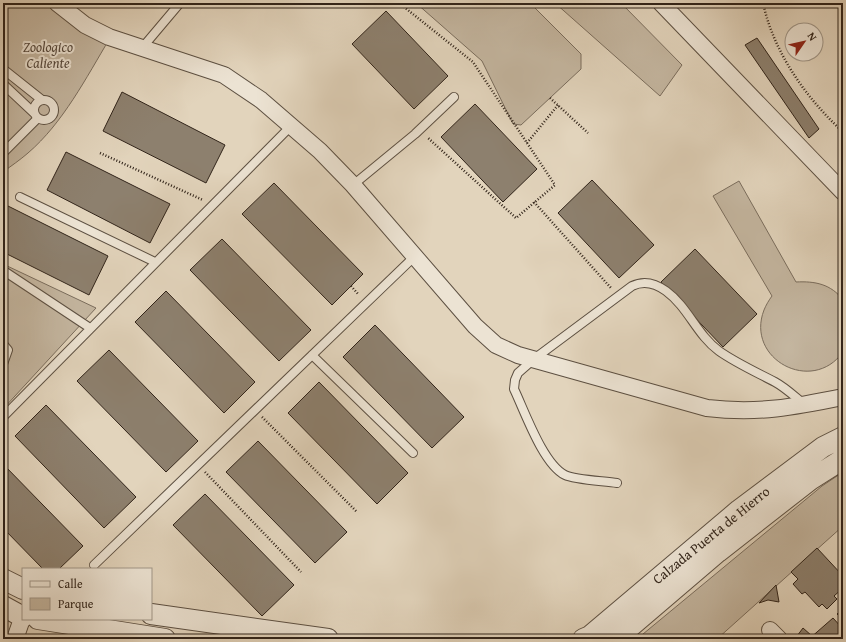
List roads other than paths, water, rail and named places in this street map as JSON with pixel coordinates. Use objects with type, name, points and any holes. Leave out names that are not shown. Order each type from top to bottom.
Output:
[{"type":"street","points":[[57,3],[85,25],[109,37],[224,75],[261,100],[292,125],[353,185],[475,326],[496,345],[518,355],[707,408],[737,412],[762,411],[805,405],[843,397]]},
{"type":"street","points":[[661,3],[843,192]]},
{"type":"street","name":"Calzada Puerta de Hierro","points":[[616,639],[739,510],[823,447],[843,437]]},
{"type":"street","name":"Calzada Puerta de Hierro","points":[[583,639],[590,636],[810,480],[843,459]]},
{"type":"street","points":[[3,579],[22,588]]},
{"type":"street","points":[[3,606],[22,616]]},
{"type":"street","points":[[152,614],[318,638]]},
{"type":"street","points":[[44,620],[165,639],[172,617]]},
{"type":"street","points":[[15,639],[22,619]]},
{"type":"lane","points":[[142,48],[180,3]]},
{"type":"lane","points":[[3,69],[42,100],[51,103],[54,112],[48,120],[36,116],[3,84]]},
{"type":"lane","points":[[353,185],[414,134],[454,97]]},
{"type":"lane","points":[[36,116],[34,107],[42,100]]},
{"type":"lane","points":[[3,153],[36,116]]},
{"type":"lane","points":[[3,417],[292,125]]},
{"type":"lane","points":[[20,197],[155,262]]},
{"type":"lane","points":[[94,565],[415,256]]},
{"type":"lane","points":[[4,271],[90,328]]},
{"type":"lane","points":[[618,483],[567,476],[554,468],[546,457],[514,389],[518,374],[534,359],[619,296],[641,282],[654,284],[667,291],[684,309],[703,336],[718,350],[776,383],[805,405]]},
{"type":"lane","points":[[3,344],[8,350],[3,364]]},
{"type":"lane","points":[[312,355],[413,453]]},
{"type":"park label","name":"Zoologico Caliente","points":[[48,56]]}]
